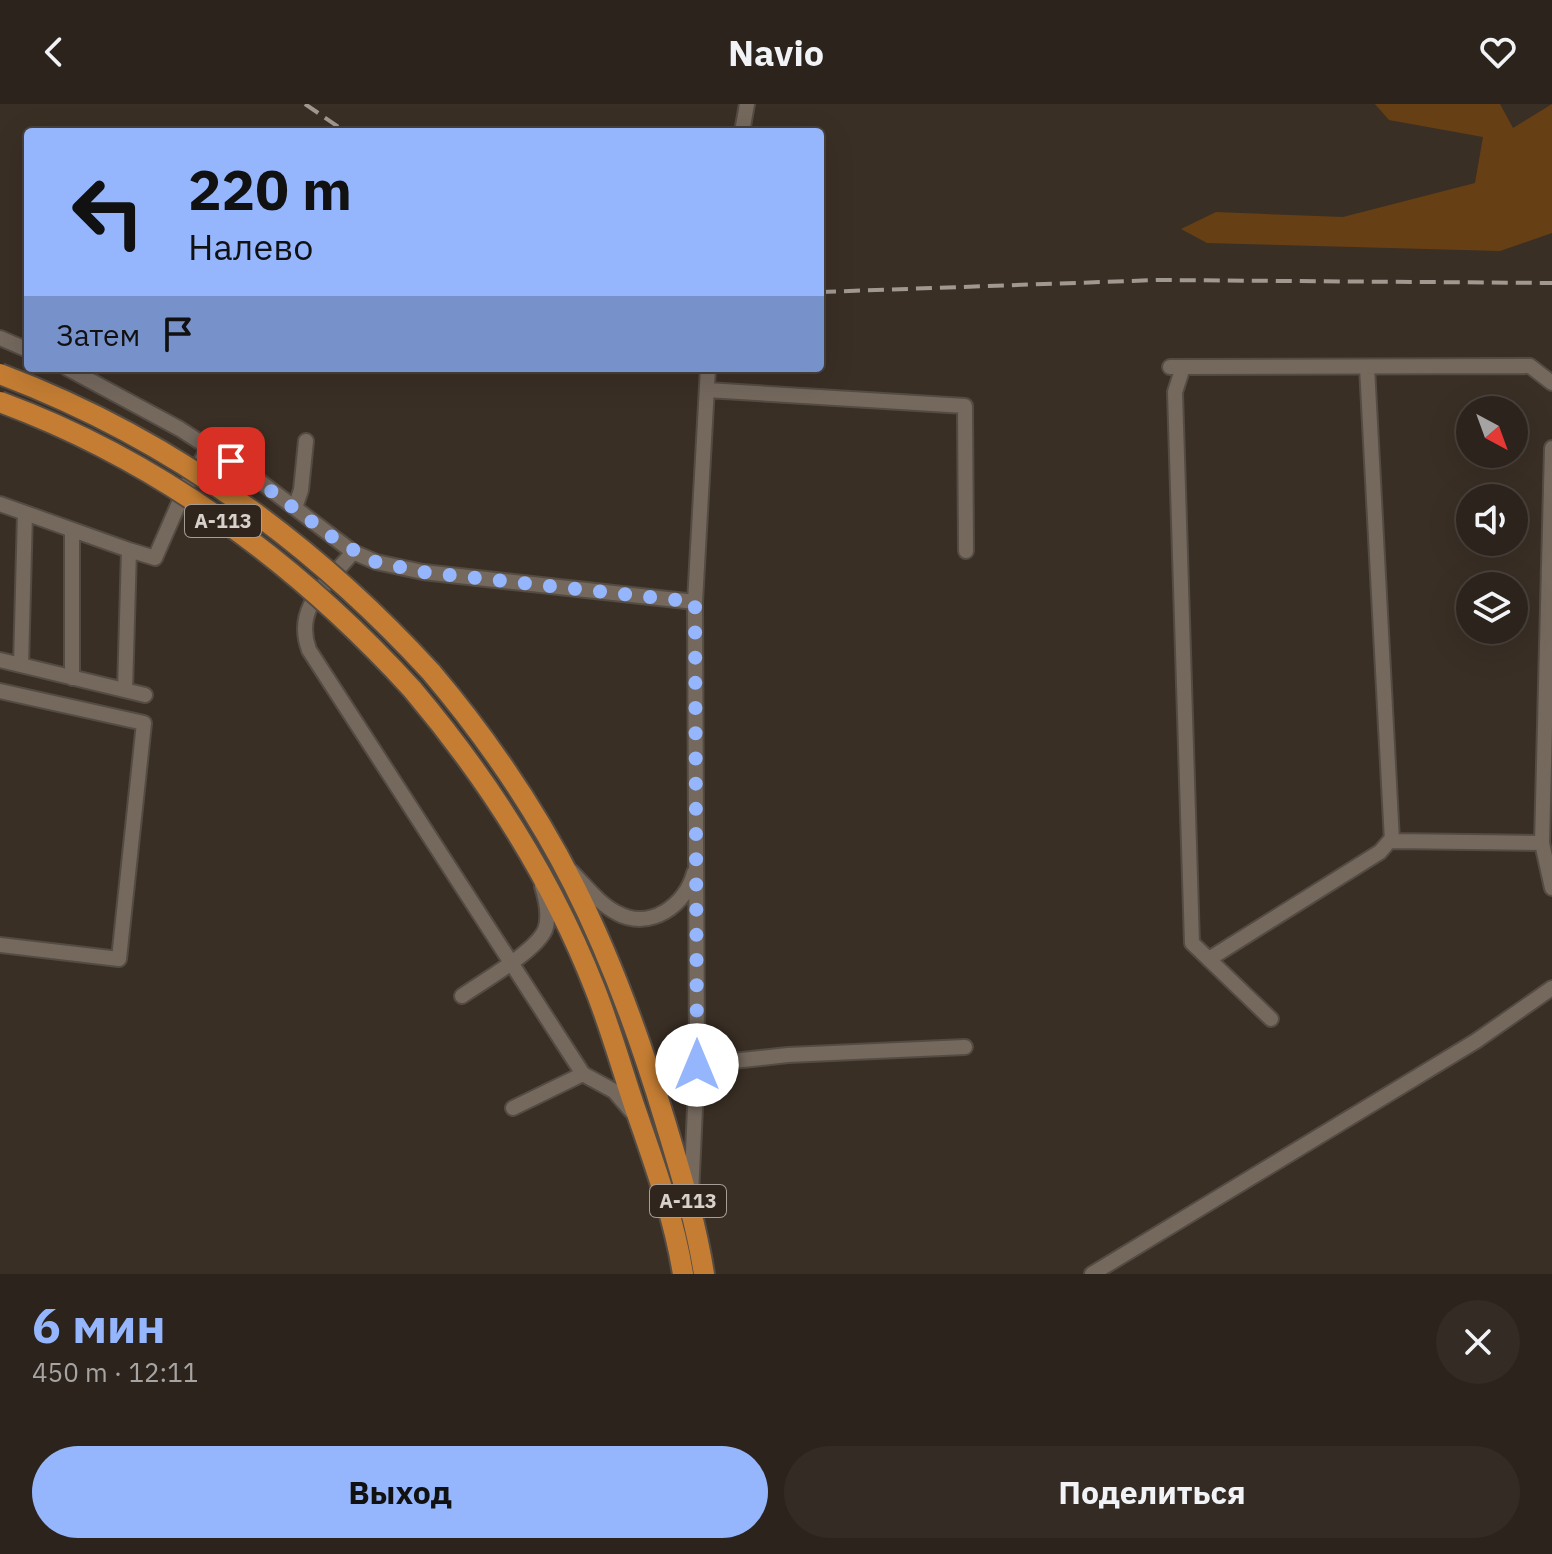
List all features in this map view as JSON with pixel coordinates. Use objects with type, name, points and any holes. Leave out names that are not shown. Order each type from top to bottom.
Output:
[{"type":"highway","name":"А-113","points":[[0,374],[83,408],[140,438],[234,497],[352,591],[431,672],[537,813],[607,952],[637,1028],[690,1209],[704,1274]]},
{"type":"highway","name":"А-113","points":[[0,402],[71,431],[127,460],[230,526],[335,610],[412,689],[471,764],[535,863],[594,987],[643,1132],[683,1274]]},
{"type":"street","points":[[743,128],[747,104]]},
{"type":"street","points":[[0,338],[24,348]]},
{"type":"street","points":[[1271,1019],[1192,943],[1176,367],[1530,366],[1552,383]]},
{"type":"street","points":[[1209,959],[1380,852],[1392,838],[1367,367]]},
{"type":"street","points":[[74,372],[209,447],[353,552],[400,569],[695,602]]},
{"type":"street","points":[[690,1209],[697,1065],[695,602],[708,372]]},
{"type":"street","points":[[707,390],[965,406],[966,551]]},
{"type":"street","points":[[295,508],[301,490],[306,441]]},
{"type":"street","points":[[0,504],[155,558],[186,487],[209,447]]},
{"type":"street","points":[[1552,448],[1542,843],[1552,888]]},
{"type":"street","points":[[21,665],[25,513]]},
{"type":"street","points":[[72,530],[72,678]]},
{"type":"street","points":[[125,690],[129,550]]},
{"type":"street","points":[[353,552],[307,608],[305,640],[328,682],[583,1074],[605,1084],[623,1099],[643,1132]]},
{"type":"street","points":[[0,660],[145,695]]},
{"type":"street","points":[[0,691],[144,723],[119,959],[0,945]]},
{"type":"street","points":[[1392,838],[1542,843]]},
{"type":"street","points":[[564,863],[619,915],[648,918],[673,908],[685,896],[698,857]]},
{"type":"street","points":[[462,996],[538,940],[547,923],[544,892],[535,863]]},
{"type":"street","points":[[1092,1274],[1476,1041],[1552,988]]},
{"type":"street","points":[[697,1065],[788,1055],[965,1047]]},
{"type":"street","points":[[513,1108],[583,1074]]},
{"type":"shaded area","points":[[1375,104],[1500,104],[1513,128],[1552,104],[1552,233],[1500,251],[1207,243],[1181,229],[1216,212],[1343,217],[1475,183],[1483,137],[1389,120]]},
{"type":"railway","points":[[305,104],[340,128]]},
{"type":"railway","points":[[824,292],[1158,280],[1552,283]]},
{"type":"route","points":[[231,461],[353,552],[376,562],[423,572],[695,602],[697,1065]]}]
